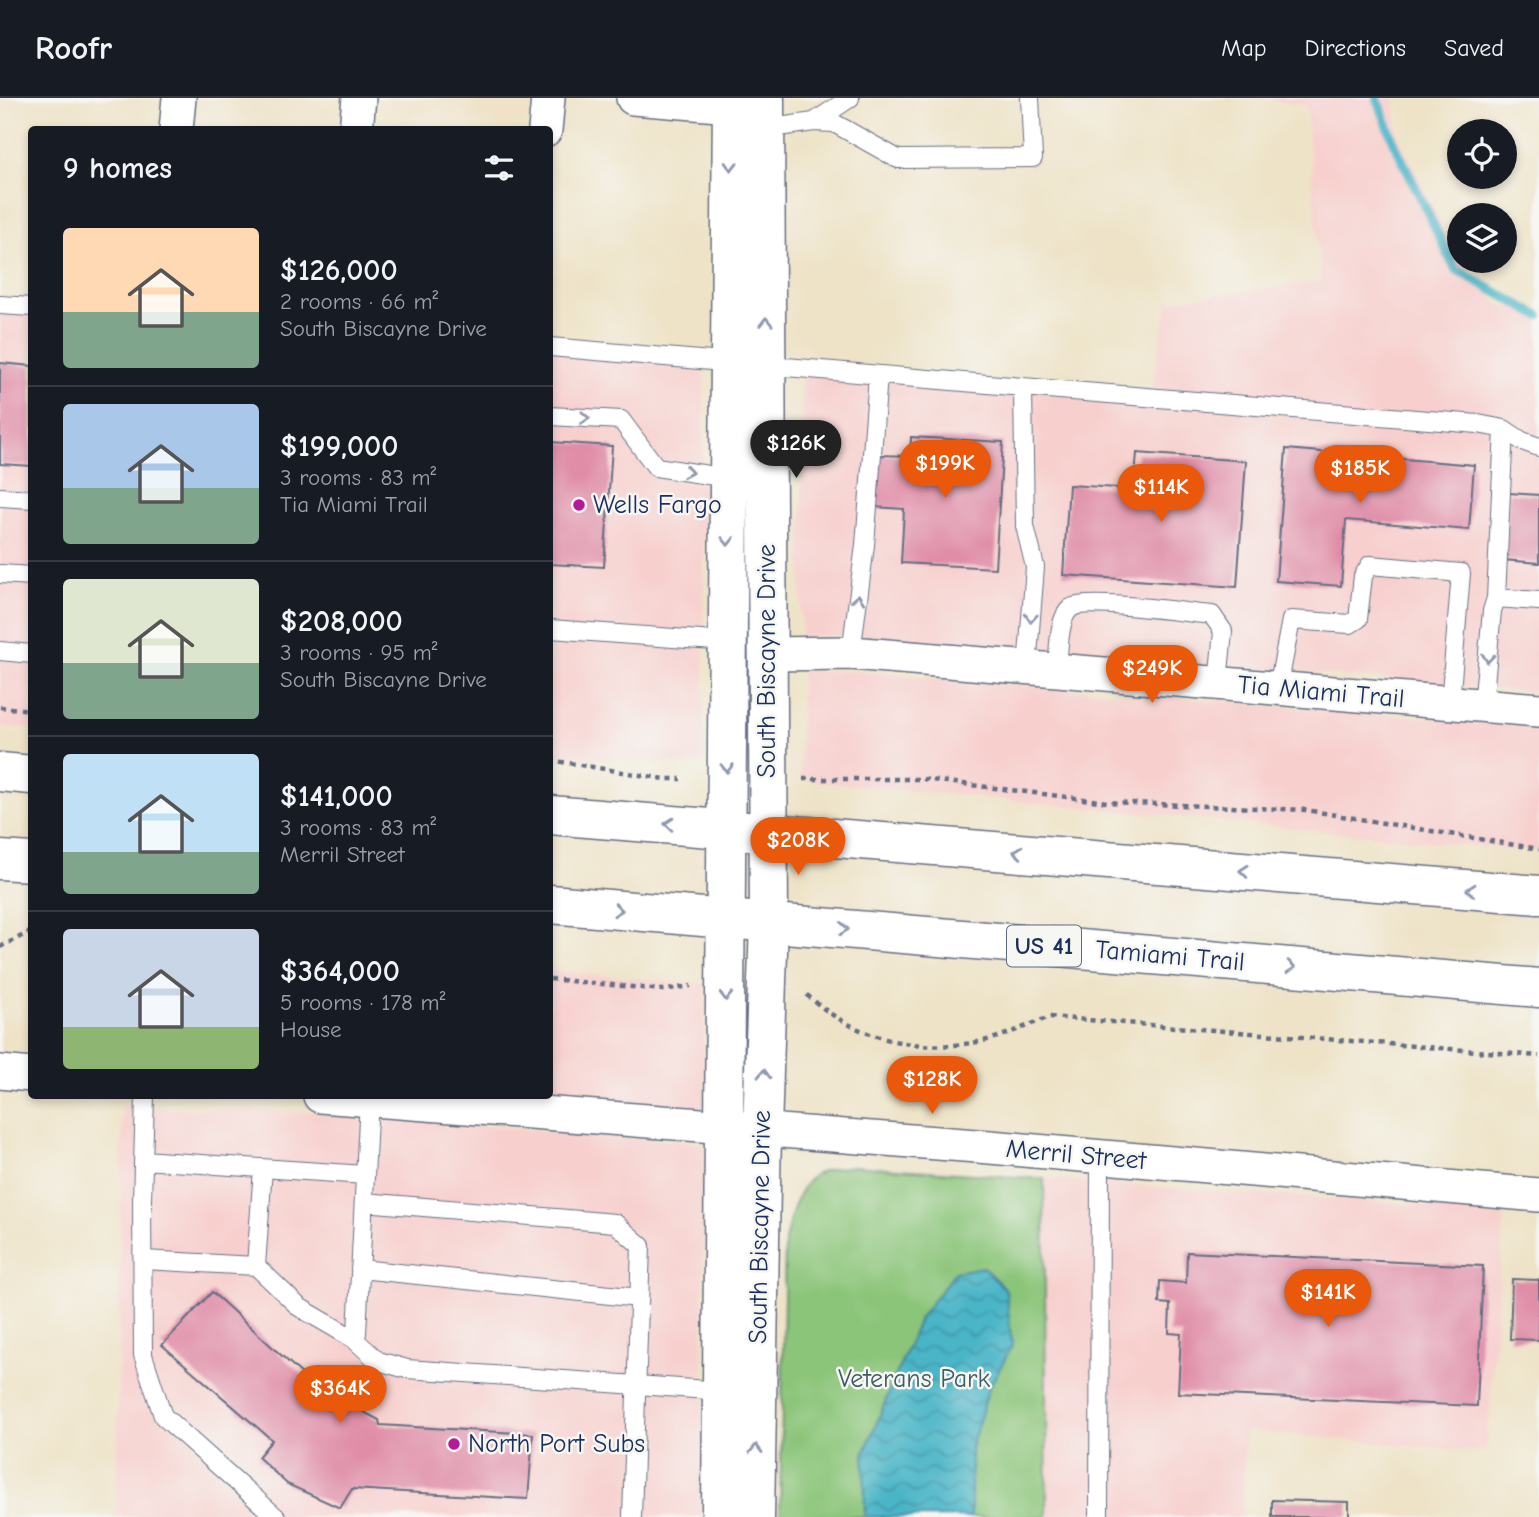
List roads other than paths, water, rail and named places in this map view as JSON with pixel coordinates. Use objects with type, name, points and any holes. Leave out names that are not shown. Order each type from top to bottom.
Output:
[{"type":"street","points":[[176,126],[179,98]]},
{"type":"street","points":[[356,126],[359,98]]},
{"type":"street","points":[[545,126],[548,98]]},
{"type":"street","points":[[633,98],[752,108]]},
{"type":"street","name":"South Biscayne Drive","points":[[721,1517],[723,1391],[743,1129],[769,922],[767,654],[748,364],[752,108]]},
{"type":"street","name":"South Biscayne Drive","points":[[748,364],[728,478],[727,918],[743,1129],[755,1517]]},
{"type":"street","name":"Tia Miami Trail","points":[[767,654],[851,653],[1539,710]]},
{"type":"street","points":[[0,772],[28,775]]},
{"type":"street","points":[[553,815],[1539,895]]},
{"type":"street","points":[[0,860],[28,862]]},
{"type":"street","name":"Tamiami Trail","points":[[553,904],[1539,988]]},
{"type":"street","points":[[0,1072],[28,1075]]},
{"type":"street","name":"Merril Street","points":[[357,1099],[1100,1157],[1539,1195]]},
{"type":"lane","points":[[814,122],[850,98]]},
{"type":"lane","points":[[752,108],[814,122],[834,123],[898,159],[1033,158],[1030,98]]},
{"type":"lane","points":[[0,305],[28,307]]},
{"type":"lane","points":[[553,347],[1478,424],[1504,429],[1522,441],[1539,447]]},
{"type":"lane","points":[[851,653],[865,545],[878,376]]},
{"type":"lane","points":[[1023,387],[1025,526],[1035,567],[1042,670]]},
{"type":"lane","points":[[553,416],[621,420],[656,467],[728,478]]},
{"type":"lane","points":[[1483,705],[1494,604],[1504,429]]},
{"type":"lane","points":[[0,497],[28,499]]},
{"type":"lane","points":[[1278,688],[1291,620],[1350,624],[1358,619],[1363,576],[1370,565],[1461,573],[1450,703]]},
{"type":"lane","points":[[0,574],[28,576]]},
{"type":"lane","points":[[1494,604],[1539,601]]},
{"type":"lane","points":[[1042,670],[1062,619],[1071,608],[1085,604],[1129,607],[1212,615],[1223,631],[1219,683]]},
{"type":"lane","points":[[553,629],[728,642]]},
{"type":"lane","points":[[0,651],[28,654]]},
{"type":"lane","points":[[145,1099],[143,1355],[163,1416],[276,1517]]},
{"type":"lane","points":[[354,1339],[357,1334],[369,1100]]},
{"type":"lane","points":[[1099,1517],[1100,1157]]},
{"type":"lane","points":[[143,1160],[365,1175]]},
{"type":"lane","points":[[256,1266],[263,1168]]},
{"type":"lane","points":[[364,1202],[615,1223],[641,1246],[632,1517]]},
{"type":"lane","points":[[143,1260],[256,1266],[299,1307],[354,1339],[378,1361],[407,1369],[723,1391]]},
{"type":"lane","points":[[360,1269],[639,1298]]},
{"type":"water","points":[[983,1267],[1006,1290],[1012,1346],[989,1388],[971,1448],[971,1517],[865,1517],[864,1454],[919,1319],[955,1272]]},
{"type":"waterway","points":[[1377,98],[1395,145],[1455,269],[1539,316]]},
{"type":"place","name":"Wells Fargo","points":[[579,505]]},
{"type":"place","name":"North Port Subs","points":[[454,1444]]},
{"type":"park label","name":"Veterans Park","points":[[914,1379]]}]
